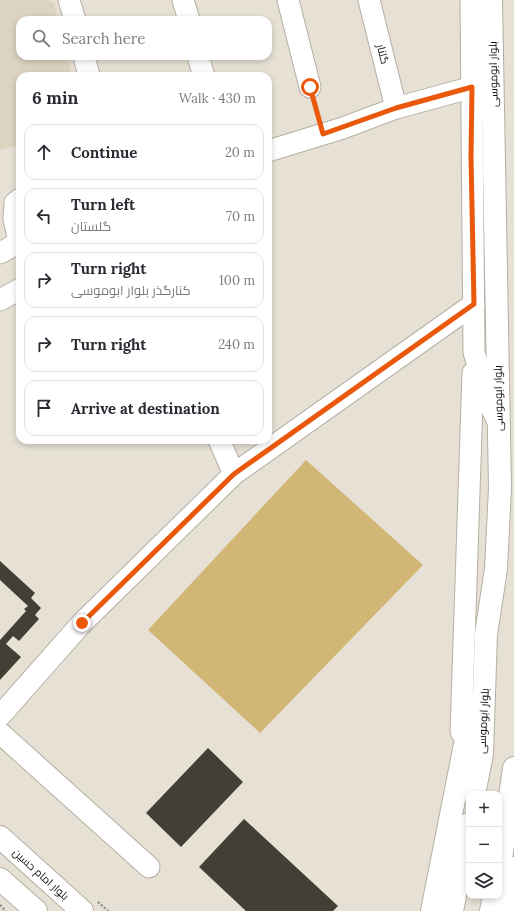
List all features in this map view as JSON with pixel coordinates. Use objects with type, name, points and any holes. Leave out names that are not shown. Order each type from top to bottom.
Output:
[{"type":"main road","name":"بلوار ابوموسی","points":[[475,791],[482,754],[486,634],[496,569],[500,488],[491,0]]},
{"type":"main road","points":[[432,911],[486,634]]},
{"type":"main road","points":[[500,863],[514,768]]},
{"type":"main road","points":[[452,911],[468,827]]},
{"type":"main road","name":"بلوار امام حسین","points":[[0,837],[82,911]]},
{"type":"main road","points":[[508,911],[514,868]]},
{"type":"main road","points":[[0,879],[36,911]]},
{"type":"main road","points":[[491,911],[493,899]]},
{"type":"street","points":[[69,0],[74,16]]},
{"type":"street","points":[[183,0],[188,16]]},
{"type":"street","points":[[289,0],[310,87]]},
{"type":"street","name":"گلنار","points":[[369,0],[396,108]]},
{"type":"street","points":[[460,770],[474,352],[471,157],[471,0]]},
{"type":"street","points":[[85,60],[88,72]]},
{"type":"street","points":[[199,60],[203,72]]},
{"type":"street","points":[[272,150],[323,134],[396,108],[472,87]]},
{"type":"street","points":[[16,203],[14,219],[16,228]]},
{"type":"street","points":[[0,253],[16,244]]},
{"type":"street","points":[[0,300],[16,291]]},
{"type":"street","points":[[0,716],[82,623],[234,474],[474,304]]},
{"type":"street","points":[[474,352],[487,398],[499,424]]},
{"type":"street","points":[[221,444],[234,474]]},
{"type":"street","points":[[0,732],[149,867]]},
{"type":"path","points":[[310,87],[323,134]]},
{"type":"path","points":[[0,905],[6,911]]},
{"type":"shaded area","points":[[48,0],[54,3],[57,16],[16,16],[16,60],[68,60],[71,72],[16,72],[16,146],[0,150],[0,1]]},
{"type":"shaded area","points":[[306,460],[423,565],[260,733],[148,630]]},
{"type":"building","points":[[0,561],[35,593],[31,598],[41,608],[35,615],[39,619],[19,641],[13,636],[6,644],[21,657],[0,680],[0,640],[26,611],[24,609],[28,606],[0,580]]},
{"type":"building","points":[[208,748],[243,782],[181,847],[146,813]]},
{"type":"building","points":[[244,819],[338,906],[333,911],[246,911],[199,867]]},
{"type":"route","points":[[82,623],[234,474],[474,304],[471,157],[472,87],[396,108],[323,134],[310,87]]}]
